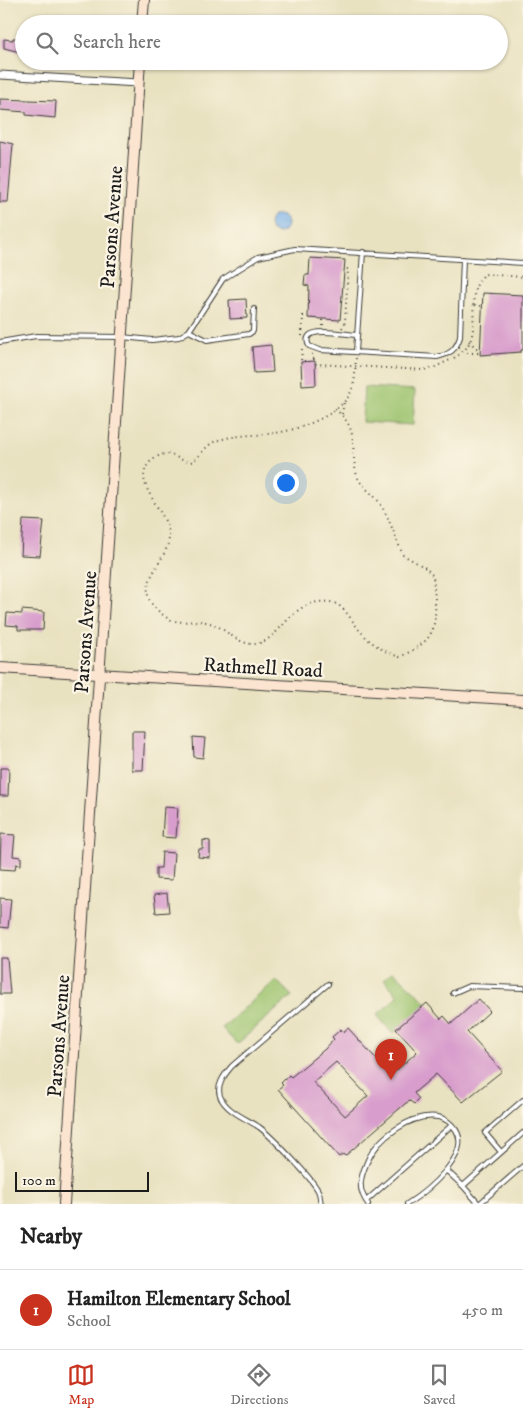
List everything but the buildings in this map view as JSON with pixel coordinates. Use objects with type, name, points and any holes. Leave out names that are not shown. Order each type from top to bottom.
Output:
[{"type":"street","points":[[143,15],[144,0]]},
{"type":"street","name":"Parsons Avenue","points":[[64,1204],[139,70]]},
{"type":"street","points":[[0,75],[138,84]]},
{"type":"street","name":"Rathmell Road","points":[[0,668],[523,700]]},
{"type":"lane","points":[[0,342],[36,336],[122,337],[167,340],[178,338],[189,331],[223,279],[258,257],[296,248],[523,263]]},
{"type":"lane","points":[[355,351],[362,252]]},
{"type":"lane","points":[[357,335],[324,331],[315,332],[309,337],[307,342],[309,346],[320,350],[437,357],[447,355],[457,348],[460,337],[463,259]]},
{"type":"lane","points":[[189,331],[207,340],[249,334],[253,331],[254,309]]},
{"type":"lane","points":[[321,1204],[319,1191],[311,1180],[261,1129],[230,1110],[221,1099],[219,1086],[223,1076],[232,1066],[328,984]]},
{"type":"lane","points":[[453,993],[469,986],[523,988]]},
{"type":"lane","points":[[501,1152],[485,1134],[523,1100]]},
{"type":"lane","points":[[410,1203],[446,1170],[457,1154],[460,1143],[458,1132],[452,1125],[438,1117],[425,1118],[397,1128],[381,1141],[370,1154],[362,1174],[359,1189],[367,1202],[452,1125]]},
{"type":"lane","points":[[463,1186],[523,1133]]},
{"type":"lane","points":[[446,1170],[479,1204],[523,1166]]},
{"type":"path","points":[[338,327],[342,328],[345,322],[348,269],[344,269]]},
{"type":"path","points":[[355,366],[423,370],[434,368],[462,353],[472,339],[476,287],[484,274],[523,276]]},
{"type":"path","points":[[475,305],[482,306]]},
{"type":"path","points":[[323,319],[323,326]]},
{"type":"path","points":[[302,336],[307,332]]},
{"type":"path","points":[[470,342],[480,349]]},
{"type":"path","points":[[302,349],[301,361],[311,361],[314,358]]},
{"type":"path","points":[[335,410],[342,415],[352,431],[356,473],[361,484],[378,501],[385,512],[393,526],[403,555],[426,568],[433,576],[434,612],[432,628],[428,639],[400,657],[394,655],[367,638],[344,610],[333,603],[319,602],[292,613],[264,642],[253,644],[229,635],[215,624],[205,621],[180,622],[168,619],[157,610],[147,595],[147,585],[166,548],[168,530],[161,511],[151,498],[146,487],[143,476],[145,468],[159,455],[168,454],[183,462],[191,462],[214,442],[302,427],[335,410],[352,391],[355,351]]},
{"type":"path","points":[[462,353],[480,353]]},
{"type":"path","points":[[342,415],[344,402]]},
{"type":"green space","points":[[364,387],[415,390],[413,425],[362,422]]},
{"type":"green space","points":[[393,971],[427,1003],[393,1034],[377,1015],[398,996],[384,979]]},
{"type":"green space","points":[[276,980],[292,996],[237,1044],[222,1028]]},
{"type":"water","points":[[278,215],[284,218],[287,224],[284,230],[278,233],[272,230],[269,224],[272,218]]},
{"type":"place","name":"Hamilton Elementary School","points":[[391,1080]]}]
